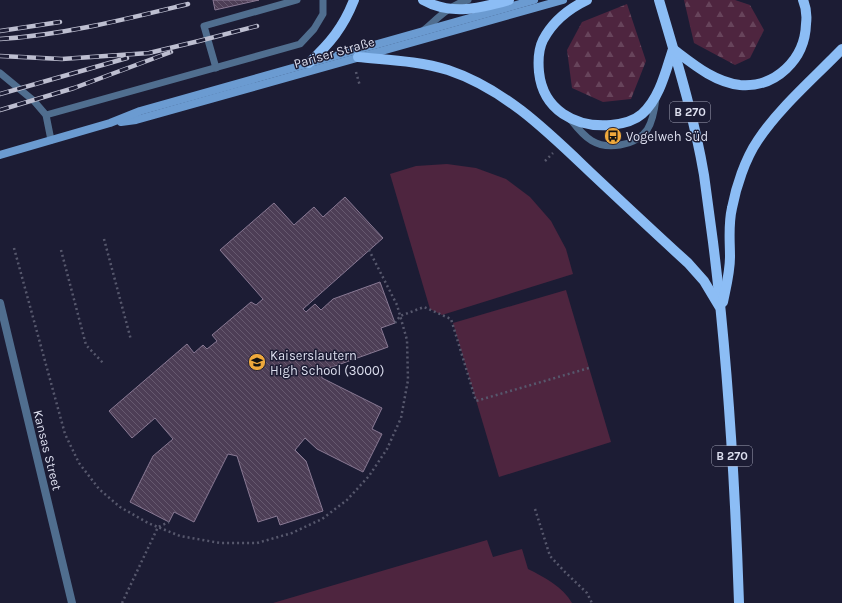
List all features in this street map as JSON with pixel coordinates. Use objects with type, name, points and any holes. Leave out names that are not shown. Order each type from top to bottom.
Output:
[{"type":"main road","points":[[309,63],[339,31],[354,0]]},
{"type":"main road","points":[[423,0],[432,6],[448,9],[468,10],[509,0]]},
{"type":"main road","name":"Pariser Straße","points":[[0,155],[110,123],[140,111],[534,0]]},
{"type":"main road","name":"Pariser Straße","points":[[110,123],[136,120],[562,0]]},
{"type":"main road","points":[[587,0],[565,12],[549,30],[539,50],[538,64],[540,81],[545,94],[561,113],[571,120],[602,126],[618,124],[631,120],[642,114],[657,92],[673,49],[711,75],[726,82],[741,85],[767,81],[790,66],[797,57],[806,32],[807,17],[803,0]]},
{"type":"main road","name":"B 270","points":[[659,0],[684,87],[704,175],[722,309],[736,504],[739,603]]},
{"type":"main road","points":[[722,309],[730,258],[729,230],[731,209],[738,184],[747,162],[757,142],[774,118],[842,49]]},
{"type":"main road","points":[[358,57],[400,61],[447,70],[482,85],[505,99],[526,114],[561,145],[688,263],[704,281],[722,309]]},
{"type":"street","name":"Kansas Street","points":[[0,303],[72,603]]},
{"type":"lane","points":[[216,68],[204,26],[297,0]]},
{"type":"lane","points":[[46,116],[300,44],[314,29],[323,14],[324,0]]},
{"type":"lane","points":[[424,30],[448,9],[460,2],[468,0]]},
{"type":"lane","points":[[0,73],[34,101],[46,116],[51,140]]},
{"type":"lane","points":[[571,120],[582,134],[594,143],[614,146],[632,142],[642,136],[651,124],[657,92]]},
{"type":"path","points":[[356,72],[360,86]]},
{"type":"path","points":[[104,239],[131,340]]},
{"type":"path","points":[[14,248],[65,434],[79,463],[99,489],[120,507],[148,523],[180,536],[220,543],[257,543],[292,533],[322,519],[347,500],[369,476],[387,449],[401,418],[408,380],[407,340],[397,305],[369,250]]},
{"type":"path","points":[[61,250],[86,345],[104,364]]},
{"type":"path","points":[[395,323],[400,316],[424,307],[451,319],[476,401],[588,368]]},
{"type":"path","points":[[535,509],[550,556],[587,593],[592,603]]},
{"type":"path","points":[[122,603],[158,527],[169,522]]},
{"type":"green space","points":[[684,0],[735,0],[750,5],[764,30],[750,58],[735,65],[694,43]]},
{"type":"green space","points":[[627,4],[646,61],[631,99],[603,102],[572,88],[567,50],[582,22]]},
{"type":"green space","points":[[447,164],[476,168],[506,179],[530,197],[551,221],[566,249],[573,274],[442,315],[430,309],[390,174],[416,166]]},
{"type":"green space","points":[[566,290],[611,442],[499,477],[453,323]]},
{"type":"green space","points":[[487,540],[493,557],[522,549],[528,569],[547,579],[558,587],[564,592],[572,603],[273,603]]},
{"type":"building","points":[[213,0],[259,0],[215,10]]},
{"type":"building","name":"Kaiserslautern High School (3000)","points":[[345,197],[383,238],[303,309],[306,312],[315,304],[321,310],[333,299],[380,282],[395,323],[381,328],[388,347],[321,371],[322,378],[382,408],[372,429],[382,434],[363,472],[317,449],[305,438],[295,450],[306,461],[323,511],[280,525],[277,516],[258,522],[237,456],[228,454],[194,522],[174,512],[169,522],[130,502],[153,456],[173,439],[155,418],[132,438],[109,411],[187,344],[194,353],[203,345],[207,349],[217,341],[212,335],[251,302],[256,305],[263,299],[220,250],[274,203],[294,225],[314,207],[323,217]]},
{"type":"railway","points":[[0,39],[71,30],[118,21],[188,4]]},
{"type":"railway","points":[[0,31],[60,22]]},
{"type":"railway","points":[[0,56],[62,59],[149,53],[257,26]]},
{"type":"railway","points":[[0,110],[74,88],[171,52]]},
{"type":"railway","points":[[0,94],[127,58]]},
{"type":"place","name":"Vogelweh Süd","points":[[613,136]]},
{"type":"place","name":"Kaiserslautern High School (3000)","points":[[257,362]]}]
